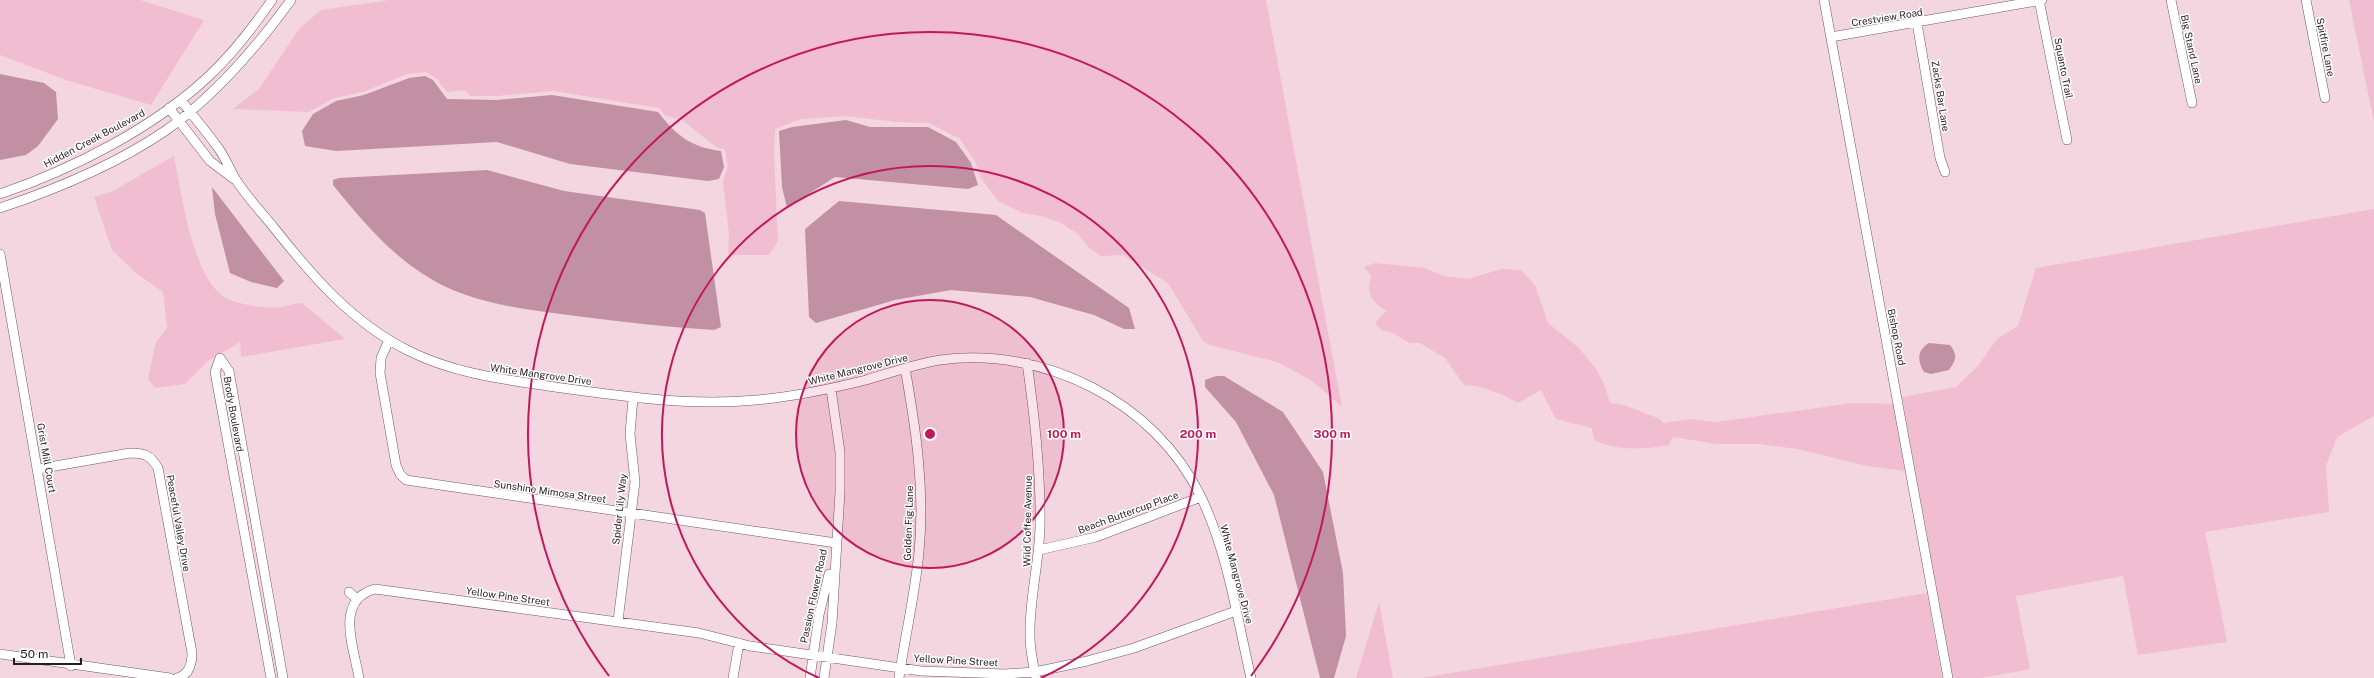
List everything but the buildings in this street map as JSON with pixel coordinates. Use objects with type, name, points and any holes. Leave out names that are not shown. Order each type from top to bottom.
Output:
[{"type":"street","name":"Hidden Creek Boulevard","points":[[0,194],[34,182],[63,169],[142,126],[181,100],[211,74],[260,18],[272,0]]},
{"type":"street","points":[[0,208],[82,176],[123,156],[178,120],[217,87],[265,35],[291,0]]},
{"type":"street","name":"Bishop Road","points":[[1824,0],[1948,678]]},
{"type":"street","name":"Crestview Road","points":[[1831,37],[1917,23],[2017,2],[2040,0]]},
{"type":"street","name":"Squanto Trail","points":[[2040,0],[2067,140]]},
{"type":"street","name":"Big Stand Lane","points":[[2171,0],[2192,102]]},
{"type":"street","name":"Spitfire Lane","points":[[2306,0],[2325,98]]},
{"type":"street","name":"Zacks Bar Lane","points":[[1917,23],[1940,158],[1945,172]]},
{"type":"street","name":"White Mangrove Drive","points":[[181,100],[220,150],[237,182],[316,280],[358,319],[389,340],[425,359],[476,375],[633,398],[678,402],[740,401],[831,389],[939,360],[961,359],[993,359],[1027,364],[1088,385],[1122,405],[1148,428],[1172,454],[1201,497],[1215,530],[1236,611],[1251,678]]},
{"type":"street","name":"White Mangrove Drive","points":[[169,108],[210,161],[237,182]]},
{"type":"street","name":"Grist Mill Court","points":[[0,254],[71,666]]},
{"type":"street","name":"Sunshine Mimosa Street","points":[[389,340],[381,358],[381,380],[396,465],[400,474],[406,480],[836,543]]},
{"type":"street","name":"Brody Boulevard","points":[[271,678],[215,372],[220,358],[229,371],[283,678]]},
{"type":"street","name":"Wild Coffee Avenue","points":[[1027,364],[1038,457],[1039,550],[1030,628],[1030,647],[1035,675]]},
{"type":"street","name":"Golden Fig Lane","points":[[899,678],[917,570],[921,508],[918,449],[905,368]]},
{"type":"street","name":"Passion Flower Road","points":[[824,678],[832,623],[841,470],[831,389]]},
{"type":"street","name":"Spider Lily Way","points":[[618,621],[635,482],[630,434],[633,398]]},
{"type":"street","name":"Peaceful Valley Drive","points":[[38,469],[130,453],[143,453],[151,456],[158,468],[192,653],[192,663],[188,671],[177,678]]},
{"type":"street","name":"Beach Buttercup Place","points":[[1039,550],[1096,537],[1201,497]]},
{"type":"street","name":"Passion Flower Road","points":[[810,678],[819,615],[836,543]]},
{"type":"street","name":"Yellow Pine Street","points":[[357,598],[369,591],[382,589],[618,621],[720,637],[739,643],[900,668],[964,674],[1035,675],[1134,648],[1236,611]]},
{"type":"street","points":[[349,592],[357,598],[351,608],[349,620],[359,678]]},
{"type":"street","points":[[733,678],[739,643]]},
{"type":"street","points":[[0,654],[71,666],[170,678]]},
{"type":"shaded area","points":[[0,0],[140,0],[204,20],[151,105],[69,81],[0,55]]},
{"type":"shaded area","points":[[390,0],[1266,0],[1342,407],[1311,380],[1277,362],[1210,345],[1203,341],[1168,283],[1123,255],[1101,256],[1089,248],[1078,234],[1061,223],[1042,216],[1023,213],[998,201],[981,178],[975,161],[960,139],[929,123],[896,122],[846,116],[801,119],[775,129],[774,154],[778,241],[769,255],[728,255],[729,234],[723,181],[728,166],[725,149],[716,147],[682,120],[666,116],[659,108],[553,91],[497,96],[471,96],[464,90],[447,92],[436,78],[426,72],[407,74],[363,92],[334,98],[309,112],[233,109],[259,89],[299,29],[321,10]]},
{"type":"shaded area","points":[[2349,0],[2374,0],[2374,122]]},
{"type":"shaded area","points":[[0,74],[44,83],[56,92],[58,119],[38,146],[26,155],[0,160]]},
{"type":"shaded area","points":[[425,76],[433,80],[447,99],[497,100],[552,95],[658,112],[671,127],[685,139],[710,149],[721,151],[724,167],[719,179],[708,181],[570,164],[497,142],[336,151],[305,146],[302,131],[313,114],[336,101],[364,95],[409,78]]},
{"type":"shaded area","points":[[846,120],[870,127],[928,127],[956,142],[971,163],[978,185],[968,189],[835,177],[787,208],[782,187],[779,131],[792,127]]},
{"type":"shaded area","points":[[174,156],[185,213],[198,258],[207,277],[217,291],[230,300],[255,306],[281,307],[302,303],[345,339],[241,357],[240,342],[208,361],[185,384],[155,388],[148,379],[156,342],[167,328],[163,292],[136,273],[112,250],[94,197],[113,191]]},
{"type":"shaded area","points":[[487,170],[564,191],[700,210],[705,213],[721,327],[714,330],[628,322],[516,308],[477,299],[440,284],[410,265],[364,222],[333,185],[333,180],[339,178]]},
{"type":"shaded area","points":[[212,187],[284,281],[277,288],[251,282],[230,273],[215,214]]},
{"type":"shaded area","points":[[839,201],[996,215],[1129,308],[1135,329],[1124,329],[1094,315],[1030,297],[951,290],[895,300],[816,323],[809,317],[805,229]]},
{"type":"shaded area","points":[[2374,209],[2374,416],[2337,437],[2326,466],[2329,512],[2205,532],[2227,642],[2138,655],[2123,576],[2016,596],[2030,669],[1981,678],[1953,678],[1902,397],[1956,387],[1978,366],[1997,339],[2018,326],[2036,268]]},
{"type":"shaded area","points":[[1375,263],[1424,268],[1444,276],[1468,279],[1501,269],[1521,270],[1535,285],[1548,323],[1579,348],[1596,369],[1604,384],[1610,403],[1624,405],[1660,419],[1664,423],[1691,419],[1716,422],[1853,403],[1893,404],[1905,471],[1867,466],[1798,449],[1758,444],[1717,444],[1673,437],[1669,445],[1640,449],[1621,448],[1603,444],[1594,440],[1592,428],[1556,419],[1541,390],[1518,403],[1492,391],[1464,385],[1445,358],[1420,343],[1410,343],[1391,332],[1382,330],[1375,323],[1386,311],[1376,303],[1371,296],[1369,288],[1371,275],[1364,267]]},
{"type":"shaded area","points":[[1929,343],[1950,345],[1954,352],[1955,358],[1949,370],[1931,374],[1924,372],[1920,364],[1919,356],[1922,349]]},
{"type":"shaded area","points":[[1216,376],[1224,376],[1283,412],[1323,472],[1343,573],[1346,636],[1334,678],[1320,678],[1274,495],[1236,422],[1205,387],[1205,380]]},
{"type":"shaded area","points":[[1927,593],[1942,678],[1422,678]]},
{"type":"shaded area","points":[[1379,602],[1393,678],[1356,678]]}]
